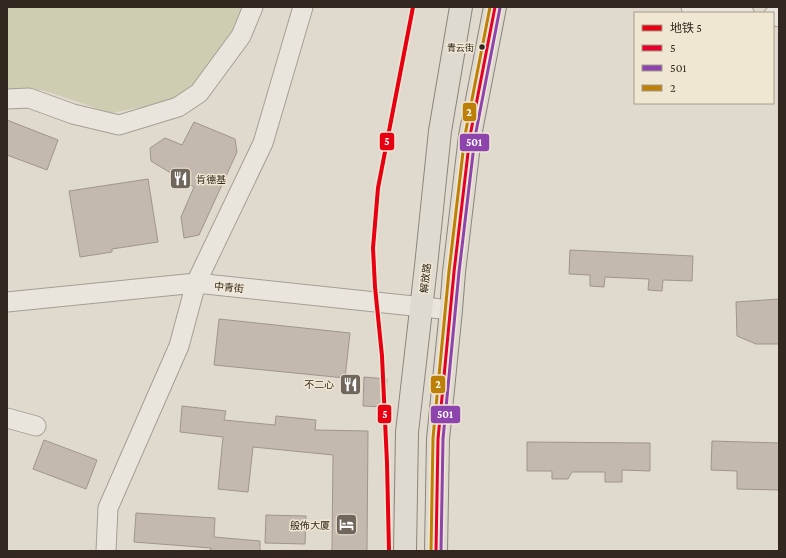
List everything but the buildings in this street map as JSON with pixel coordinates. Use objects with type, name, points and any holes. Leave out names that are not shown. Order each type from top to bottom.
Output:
[{"type":"main road","name":"解放路","points":[[405,551],[407,432],[440,131],[462,7]]},
{"type":"main road","points":[[436,551],[438,439],[454,272],[470,136],[495,7]]},
{"type":"street","points":[[7,99],[29,98],[73,114],[119,125],[178,107],[199,94],[242,36],[253,7]]},
{"type":"street","points":[[106,551],[108,508],[179,346],[196,283],[263,143],[303,7]]},
{"type":"street","points":[[691,7],[735,12]]},
{"type":"street","name":"中青街","points":[[7,302],[196,283],[451,310]]},
{"type":"street","points":[[7,418],[36,426]]},
{"type":"shaded area","points":[[7,7],[245,7],[240,20],[188,98],[111,113],[42,90],[7,94]]},
{"type":"metro line","name":"5","points":[[389,551],[382,356],[375,287],[373,248],[378,188],[413,7]]},
{"type":"transit line","name":"2","points":[[431,551],[433,438],[449,271],[465,135],[490,7]]},
{"type":"transit line","name":"5","points":[[436,551],[438,439],[454,272],[470,136],[495,7]]},
{"type":"transit line","name":"501","points":[[441,551],[443,439],[459,272],[475,137],[500,8]]},
{"type":"place","name":"青云街","points":[[482,47]]},
{"type":"place","name":"肯德基","points":[[181,179]]},
{"type":"place","name":"不二心","points":[[350,384]]},
{"type":"place","name":"般佈大厦","points":[[346,525]]}]
